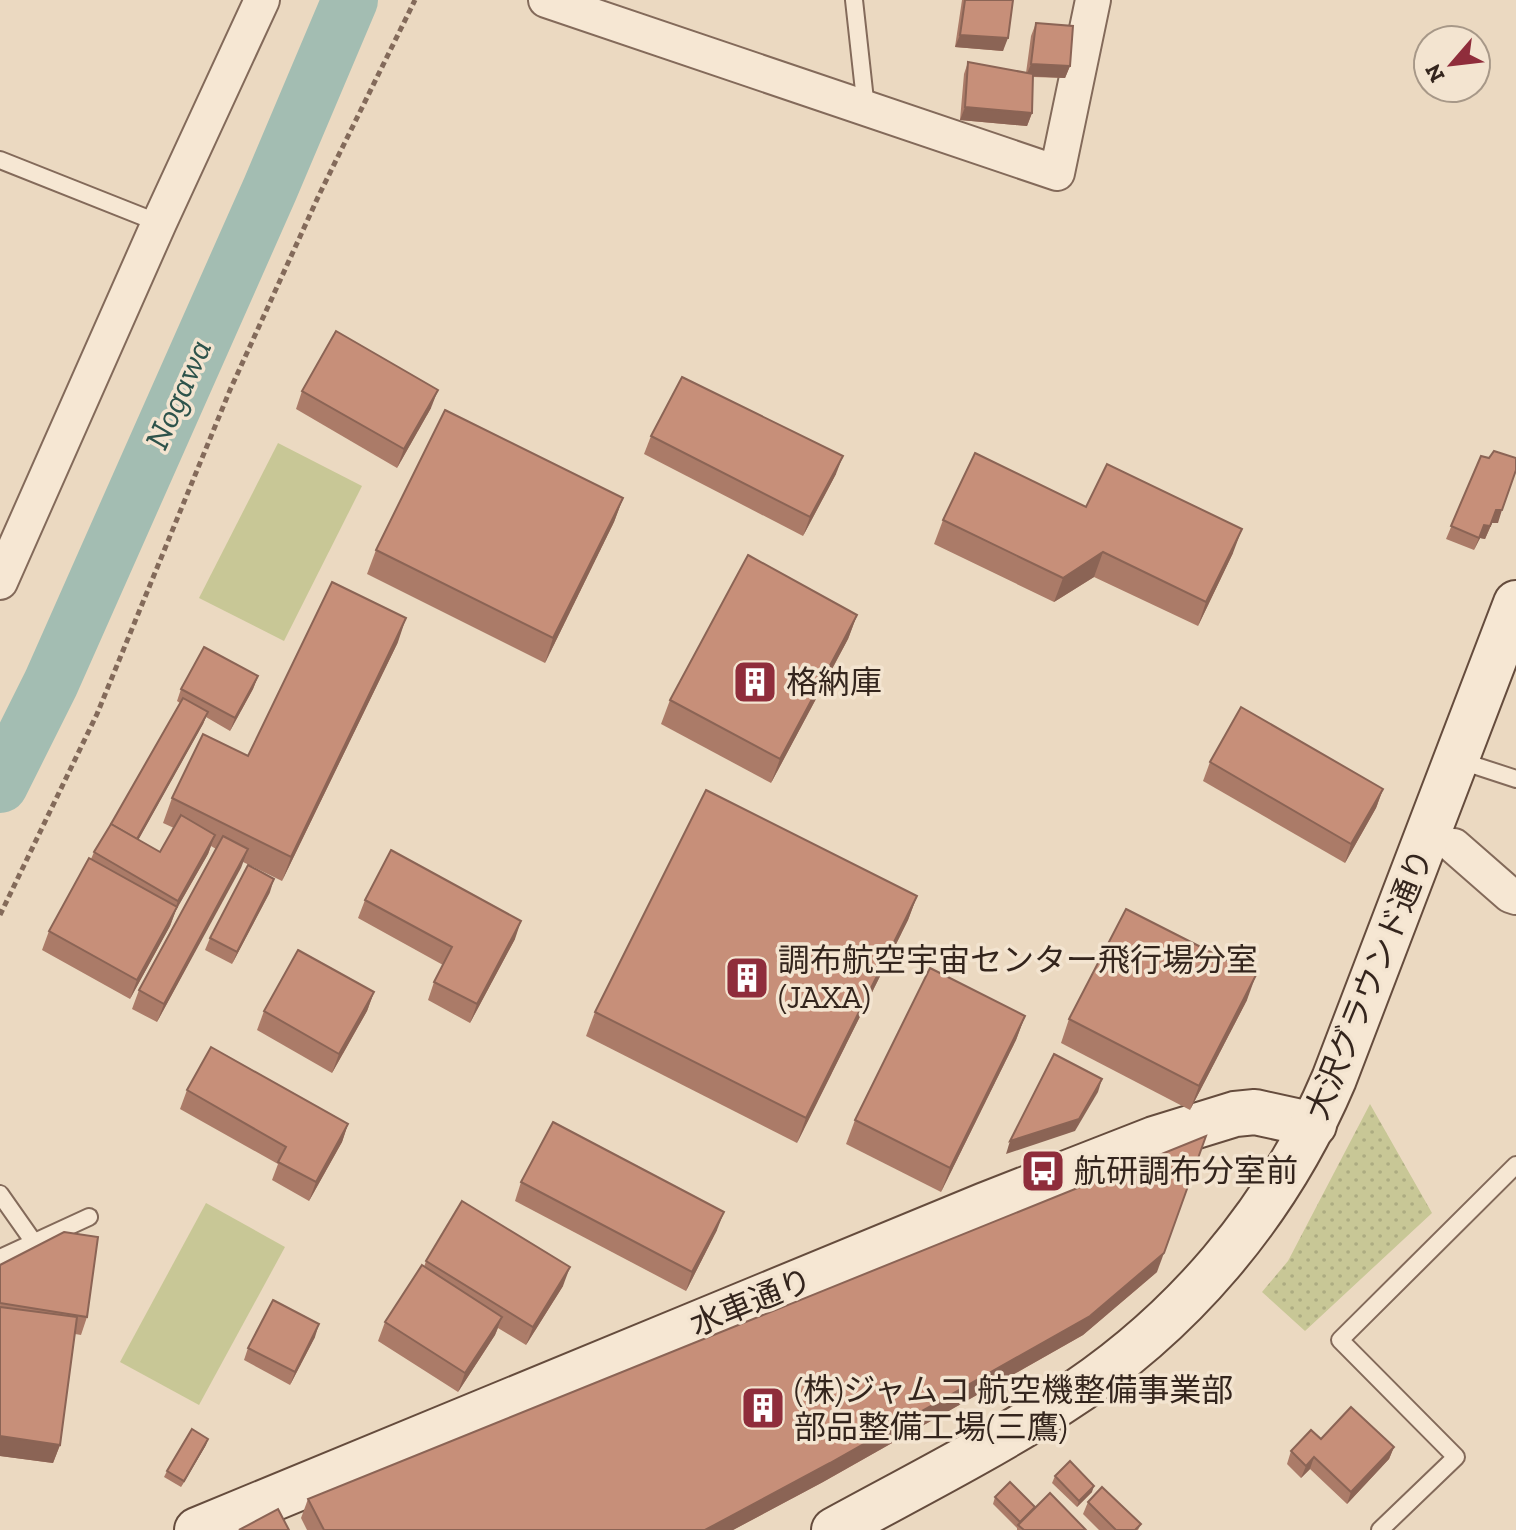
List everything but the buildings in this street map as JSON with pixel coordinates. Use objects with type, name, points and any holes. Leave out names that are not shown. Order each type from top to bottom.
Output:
[{"type":"street","points":[[0,582],[261,0]]},
{"type":"street","points":[[546,0],[623,13],[866,109],[1057,173],[1093,0]]},
{"type":"street","name":"大沢グラウンド通り","points":[[834,1530],[1058,1404],[1138,1346],[1209,1279],[1272,1196],[1331,1100],[1516,603]]},
{"type":"street","points":[[1454,846],[1516,897]]},
{"type":"street","name":"水車通り","points":[[197,1530],[985,1205],[1154,1139],[1235,1114],[1331,1100]]},
{"type":"lane","points":[[854,0],[866,109]]},
{"type":"lane","points":[[0,160],[159,223]]},
{"type":"lane","points":[[1458,760],[1516,779]]},
{"type":"lane","points":[[1380,1530],[1456,1457],[1340,1340],[1516,1165]]},
{"type":"lane","points":[[0,1194],[33,1241]]},
{"type":"lane","points":[[0,1258],[89,1217]]},
{"type":"path","points":[[0,915],[97,714],[230,390],[319,195],[415,0]]},
{"type":"shaded area","points":[[278,443],[362,486],[284,641],[199,598]]},
{"type":"shaded area","points":[[1370,1104],[1432,1213],[1305,1331],[1262,1292],[1288,1261]]},
{"type":"shaded area","points":[[206,1203],[285,1247],[199,1405],[120,1362]]},
{"type":"waterway","name":"Nogawa","points":[[0,785],[51,683],[270,189],[350,0]]},
{"type":"place","name":"格納庫","points":[[755,682]]},
{"type":"place","name":"調布航空宇宙センター飛行場分室 (JAXA)","points":[[747,978]]},
{"type":"place","name":"航研調布分室前","points":[[1043,1171]]},
{"type":"place","name":"(株)ジャムコ 航空機整備事業部 部品整備工場(三鷹)","points":[[763,1408]]}]
